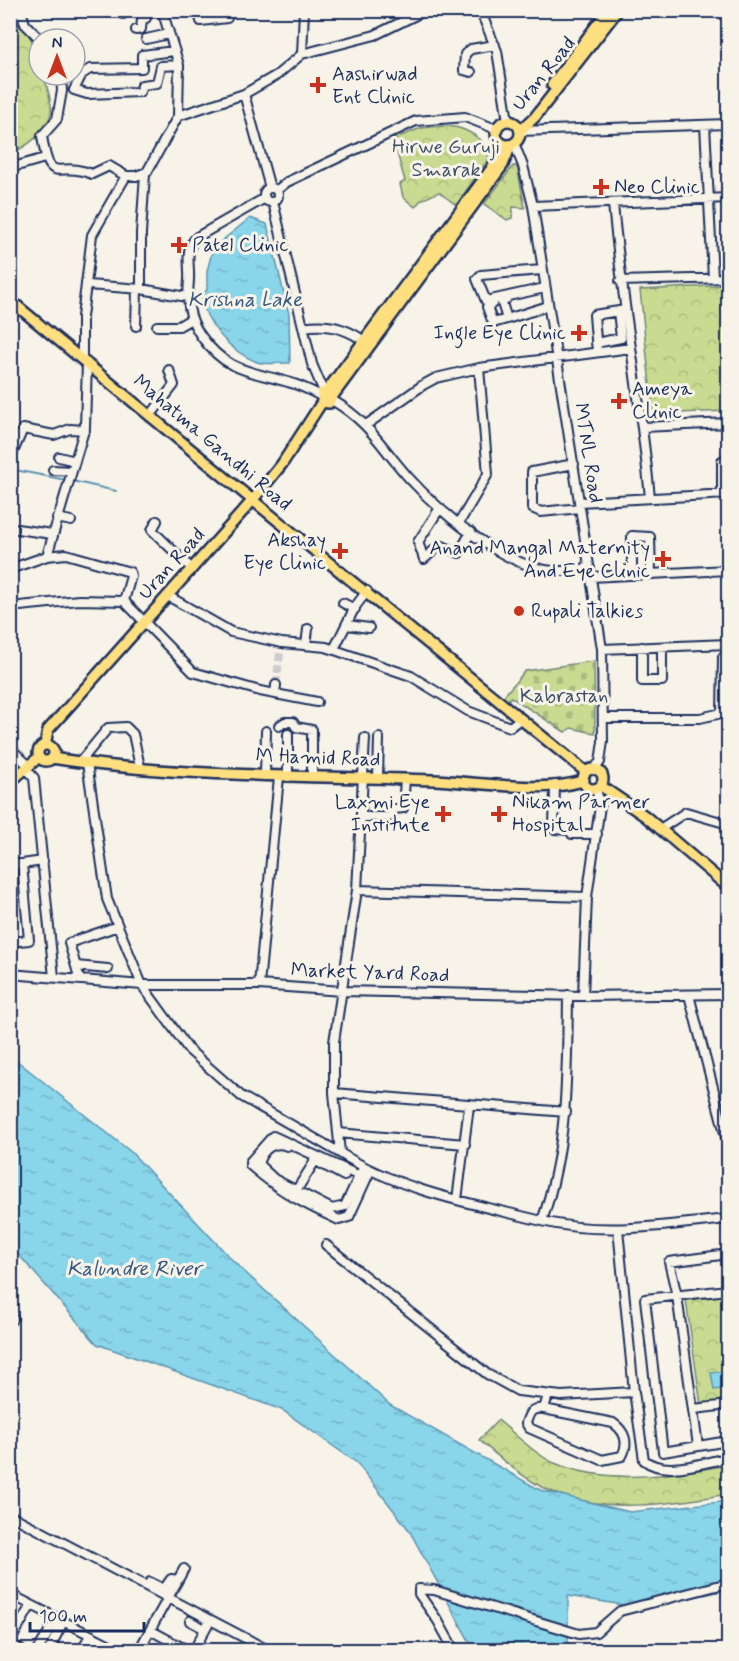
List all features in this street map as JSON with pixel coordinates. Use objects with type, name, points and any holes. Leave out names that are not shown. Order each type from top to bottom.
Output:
[{"type":"main road","name":"Uran Road","points":[[519,128],[608,10]]},
{"type":"main road","name":"Uran Road","points":[[519,128],[535,117],[618,10]]},
{"type":"main road","points":[[508,121],[519,128],[509,144],[497,139],[496,129],[502,122],[508,121]]},
{"type":"main road","name":"Uran Road","points":[[326,396],[463,214],[509,144]]},
{"type":"main road","name":"Uran Road","points":[[10,782],[39,757],[40,748],[45,746],[48,730],[252,501],[282,464],[364,341],[463,214]]},
{"type":"main road","name":"Mahatma Gandhi Road","points":[[10,300],[252,501],[367,591],[588,774],[588,787],[598,787]]},
{"type":"main road","points":[[39,757],[44,760],[52,758],[52,749],[45,746]]},
{"type":"main road","name":"M Hamid Road","points":[[52,758],[84,763],[284,777],[364,777],[555,785],[588,774]]},
{"type":"main road","points":[[588,774],[601,774],[598,787],[660,829],[729,887]]},
{"type":"street","points":[[21,10],[28,27]]},
{"type":"street","points":[[136,30],[141,29],[142,20],[146,18],[148,10]]},
{"type":"street","points":[[136,326],[145,174],[178,116],[179,65],[162,10]]},
{"type":"street","points":[[198,10],[201,21],[227,18],[227,10]]},
{"type":"street","points":[[302,54],[304,10]]},
{"type":"street","points":[[178,116],[244,94],[277,75],[302,54],[375,35],[426,10]]},
{"type":"street","points":[[480,10],[495,45],[508,121]]},
{"type":"street","points":[[147,39],[169,34]]},
{"type":"street","points":[[471,72],[464,70],[465,54],[471,49],[495,45]]},
{"type":"street","points":[[75,87],[75,92],[141,92],[142,55],[174,51]]},
{"type":"street","points":[[142,85],[157,83],[161,66],[179,65]]},
{"type":"street","points":[[87,71],[142,68]]},
{"type":"street","points":[[62,87],[57,118],[42,136],[45,158],[52,169],[86,171],[92,174],[109,166],[126,176],[145,174]]},
{"type":"street","points":[[244,94],[273,189],[279,196],[273,202]]},
{"type":"street","points":[[265,198],[265,191],[416,121],[465,117],[496,129]]},
{"type":"street","points":[[519,128],[729,124]]},
{"type":"street","points":[[705,125],[713,278]]},
{"type":"street","name":"MTNL Road","points":[[509,144],[523,166],[533,206],[602,649],[603,718],[600,762],[588,774]]},
{"type":"street","points":[[10,168],[45,158]]},
{"type":"street","points":[[47,556],[85,430],[82,317],[88,285],[92,235],[126,176]]},
{"type":"street","points":[[265,198],[273,202],[312,364],[326,396]]},
{"type":"street","points":[[265,198],[193,240],[188,250],[187,297],[191,319],[208,346],[230,365],[253,374],[295,384],[326,396],[353,412],[409,478],[440,508],[497,550],[543,569],[560,572],[590,568]]},
{"type":"street","points":[[533,206],[729,198]]},
{"type":"street","points":[[613,204],[622,311],[631,348],[643,427],[650,498]]},
{"type":"street","points":[[542,270],[481,275],[477,279],[486,302],[545,289]]},
{"type":"street","points":[[620,281],[729,278]]},
{"type":"street","points":[[88,285],[139,289],[187,297]]},
{"type":"street","points":[[545,289],[501,300],[487,307],[493,323],[548,306]]},
{"type":"street","points":[[501,300],[507,319]]},
{"type":"street","points":[[597,352],[594,315],[622,311]]},
{"type":"street","points":[[157,326],[177,326],[191,319]]},
{"type":"street","points":[[304,327],[319,324],[335,326],[364,341]]},
{"type":"street","points":[[366,425],[429,381],[479,368],[597,352],[620,339],[624,326]]},
{"type":"street","points":[[596,343],[631,348]]},
{"type":"street","points":[[459,523],[488,474],[479,368]]},
{"type":"street","points":[[150,416],[174,385],[169,370]]},
{"type":"street","points":[[643,427],[729,423]]},
{"type":"street","points":[[10,459],[23,429],[54,435],[70,429],[85,430]]},
{"type":"street","points":[[59,457],[75,461]]},
{"type":"street","points":[[574,464],[532,472],[532,508],[541,512],[580,505],[725,490],[722,461],[729,459]]},
{"type":"street","points":[[53,470],[70,479]]},
{"type":"street","points":[[440,508],[418,542],[424,559],[440,545],[459,553],[471,532]]},
{"type":"street","points":[[57,518],[71,521]]},
{"type":"street","points":[[157,520],[152,530],[192,569]]},
{"type":"street","points":[[10,528],[52,534]]},
{"type":"street","points":[[632,575],[632,536],[650,537],[651,574]]},
{"type":"street","points":[[10,569],[47,556],[70,554],[130,572],[124,601]]},
{"type":"street","points":[[591,577],[729,570]]},
{"type":"street","points":[[334,649],[367,591]]},
{"type":"street","points":[[168,596],[231,632],[282,645],[334,649],[411,676],[474,714],[510,727],[520,719]]},
{"type":"street","points":[[10,607],[79,600],[124,601],[193,672],[275,694],[318,702]]},
{"type":"street","points":[[343,603],[355,609]]},
{"type":"street","points":[[347,625],[369,628]]},
{"type":"street","points":[[308,629],[310,646]]},
{"type":"street","points":[[602,649],[729,644]]},
{"type":"street","points":[[603,718],[700,718],[722,713],[723,657]]},
{"type":"street","points":[[275,694],[276,685]]},
{"type":"street","points":[[279,726],[285,722],[293,722],[296,727],[312,730],[312,777]]},
{"type":"street","points":[[140,767],[133,734],[126,727],[108,728],[84,763],[107,899],[142,985],[189,1050],[241,1096],[367,1169],[457,1200],[567,1227],[618,1229],[729,1219]]},
{"type":"street","points":[[265,776],[266,731]]},
{"type":"street","points":[[259,985],[288,734]]},
{"type":"street","points":[[340,1153],[334,1093],[334,1042],[357,890],[365,738]]},
{"type":"street","points":[[378,778],[379,738]]},
{"type":"street","points":[[10,748],[34,778],[54,977]]},
{"type":"street","points":[[362,817],[389,817],[395,809],[403,808],[405,779]]},
{"type":"street","points":[[555,785],[554,829],[570,830],[572,834],[597,834]]},
{"type":"street","points":[[583,996],[587,897],[597,834],[600,796],[598,787]]},
{"type":"street","points":[[660,829],[686,812],[729,824]]},
{"type":"street","points":[[10,864],[42,861]]},
{"type":"street","points":[[10,942],[29,940],[22,864]]},
{"type":"street","points":[[357,890],[587,897]]},
{"type":"street","points":[[80,980],[70,941],[118,926]]},
{"type":"street","points":[[76,966],[108,969]]},
{"type":"street","name":"Market Yard Road","points":[[10,974],[142,985],[259,985],[342,991],[583,996],[729,994]]},
{"type":"street","points":[[542,1221],[551,1195],[566,1112],[568,995]]},
{"type":"street","points":[[689,995],[729,1145]]},
{"type":"street","points":[[334,1093],[469,1106],[566,1112]]},
{"type":"street","points":[[457,1200],[469,1106]]},
{"type":"street","points":[[338,1133],[465,1144]]},
{"type":"street","points":[[363,1178],[273,1136],[250,1162],[250,1165],[288,1197],[339,1220],[349,1216],[367,1169]]},
{"type":"street","points":[[344,1176],[283,1144],[271,1145],[262,1153],[258,1164],[263,1171],[332,1209],[345,1206],[363,1178]]},
{"type":"street","points":[[296,1191],[315,1161]]},
{"type":"street","points":[[618,1229],[634,1392],[641,1453],[644,1460],[652,1467],[666,1469],[729,1458]]},
{"type":"street","points":[[326,1245],[487,1374],[518,1391],[548,1395],[634,1392]]},
{"type":"street","points":[[698,1446],[677,1296],[669,1262],[729,1254]]},
{"type":"street","points":[[729,1290],[645,1299],[663,1452],[729,1441]]},
{"type":"street","points":[[544,1409],[548,1395]]},
{"type":"street","points":[[694,1409],[729,1405]]},
{"type":"street","points":[[544,1409],[613,1422],[621,1428],[626,1449],[622,1456],[602,1460],[529,1428],[526,1423],[531,1411],[544,1409]]},
{"type":"street","points":[[10,1515],[154,1588],[268,1650]]},
{"type":"street","points":[[139,1650],[184,1569]]},
{"type":"street","points":[[154,1588],[167,1588],[171,1579],[178,1580]]},
{"type":"street","points":[[454,1650],[418,1592],[423,1588],[579,1634],[596,1632],[620,1611],[729,1583]]},
{"type":"street","points":[[10,1594],[120,1650]]},
{"type":"street","points":[[21,1650],[10,1642],[30,1605]]},
{"type":"street","points":[[38,1650],[60,1620]]},
{"type":"street","points":[[49,1650],[60,1620]]},
{"type":"street","points":[[194,1650],[210,1620]]},
{"type":"street","points":[[190,1621],[206,1629]]},
{"type":"street","points":[[150,1630],[187,1650]]},
{"type":"street","points":[[82,1650],[93,1637]]},
{"type":"street","points":[[91,1650],[93,1637]]},
{"type":"green space","points":[[22,24],[27,32],[27,87],[47,87],[51,109],[49,120],[41,132],[30,143],[11,153],[10,26]]},
{"type":"green space","name":"Hirwe Guruji Smarak","points":[[441,126],[462,129],[472,134],[481,140],[481,149],[490,157],[456,205],[439,192],[421,200],[415,207],[403,197],[400,184],[405,181],[393,139],[421,128]]},
{"type":"green space","points":[[513,166],[517,166],[525,208],[513,207],[512,218],[507,220],[484,204]]},
{"type":"green space","points":[[728,285],[728,411],[653,414],[640,290]]},
{"type":"green space","name":"Kabrastan","points":[[594,661],[595,733],[571,728],[565,732],[511,697],[506,702],[502,698],[525,671]]},
{"type":"green space","points":[[728,1295],[728,1401],[701,1405],[686,1300]]},
{"type":"green space","points":[[498,1420],[531,1448],[552,1462],[595,1474],[662,1475],[728,1465],[728,1494],[634,1505],[586,1502],[564,1496],[525,1477],[479,1440]]},
{"type":"water","name":"Krishna Lake","points":[[250,218],[267,224],[289,314],[290,363],[261,363],[247,357],[221,336],[203,306],[201,296],[207,290],[207,271],[213,248]]},
{"type":"water","name":"Kalundre River","points":[[11,1056],[131,1152],[236,1264],[390,1405],[540,1490],[630,1512],[728,1501],[728,1590],[641,1608],[568,1596],[568,1646],[571,1650],[474,1650],[409,1530],[357,1463],[282,1410],[97,1344],[11,1246]]},
{"type":"water","points":[[728,1370],[728,1388],[714,1390],[711,1373]]},
{"type":"waterway","points":[[10,469],[66,480]]},
{"type":"waterway","points":[[72,481],[116,491]]},
{"type":"tunnel","points":[[276,685],[281,646]]},
{"type":"place","name":"Aashirwad Ent Clinic","points":[[318,85]]},
{"type":"place","name":"Neo Clinic","points":[[601,187]]},
{"type":"place","name":"Patel Clinic","points":[[179,245]]},
{"type":"place","name":"Ingle Eye Clinic","points":[[579,333]]},
{"type":"place","name":"Ameya Clinic","points":[[619,401]]},
{"type":"place","name":"Akshay Eye Clinic","points":[[340,551]]},
{"type":"place","name":"Anand Mangal Maternity And Eye Clinic","points":[[663,559]]},
{"type":"place","name":"Rupali Talkies","points":[[519,611]]},
{"type":"place","name":"Laxmi Eye Institute","points":[[443,814]]},
{"type":"place","name":"Nikam Parmer Hospital","points":[[499,814]]}]
